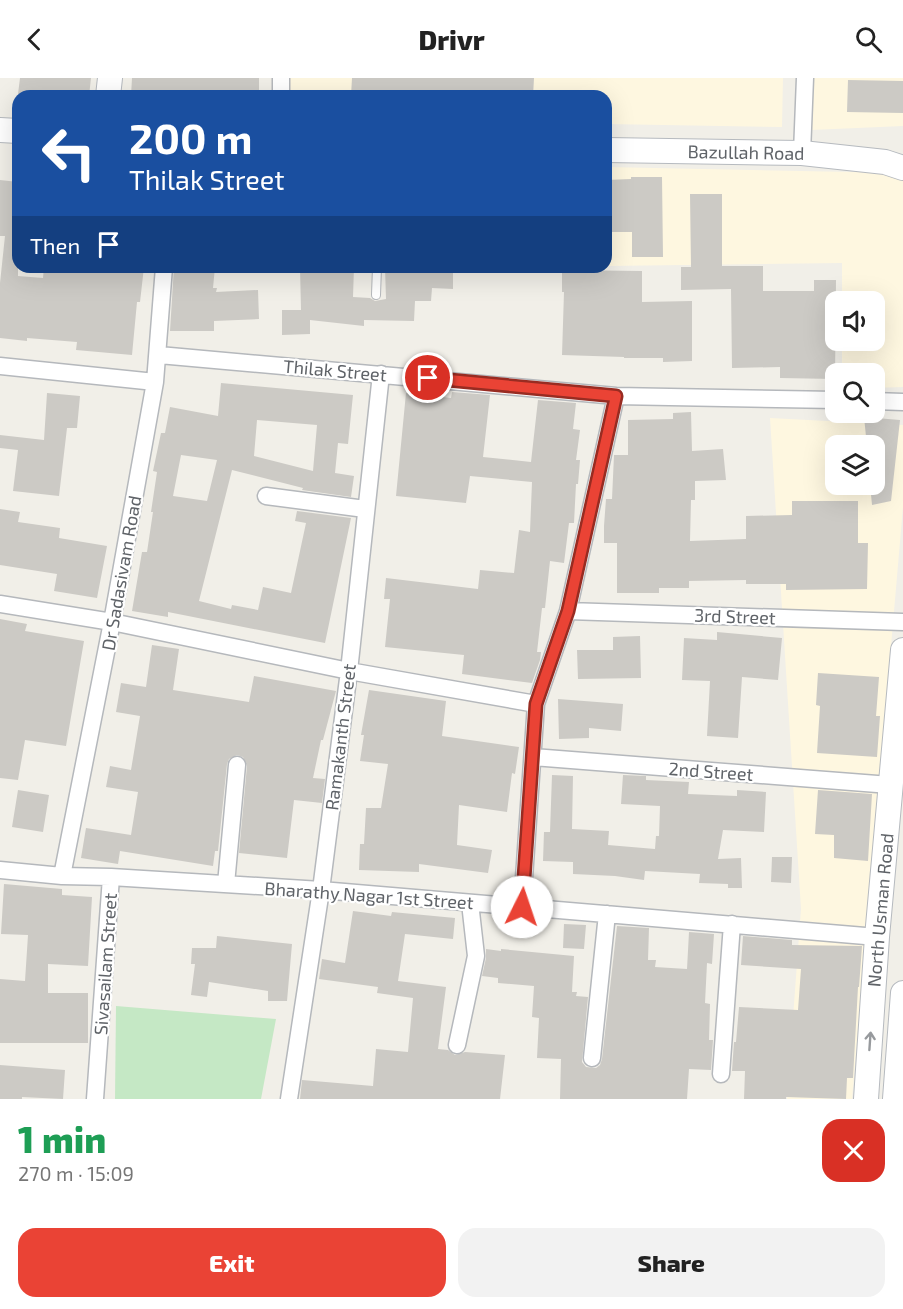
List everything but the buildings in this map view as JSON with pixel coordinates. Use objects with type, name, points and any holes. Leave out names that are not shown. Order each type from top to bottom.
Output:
[{"type":"main road","name":"Bazullah Road","points":[[612,150],[802,153],[897,162]]},
{"type":"main road","name":"North Usman Road","points":[[866,1099],[877,937],[903,650]]},
{"type":"main road","points":[[895,1099],[903,1007]]},
{"type":"street","points":[[802,153],[805,78]]},
{"type":"street","name":"Dr Sadasivam Road","points":[[62,876],[112,622],[155,382],[159,355],[164,273]]},
{"type":"street","name":"Thilak Street","points":[[159,355],[616,396],[825,400]]},
{"type":"street","points":[[0,366],[155,382]]},
{"type":"street","name":"Ramakanth Street","points":[[289,1099],[321,890],[349,671],[381,374]]},
{"type":"street","points":[[522,907],[536,704],[568,611],[616,396]]},
{"type":"street","points":[[885,401],[903,402]]},
{"type":"street","points":[[266,496],[365,509]]},
{"type":"street","points":[[0,604],[112,622],[349,671],[536,704]]},
{"type":"street","name":"3rd Street","points":[[568,611],[903,622]]},
{"type":"street","name":"2nd Street","points":[[533,757],[890,785]]},
{"type":"street","points":[[226,884],[237,765]]},
{"type":"street","name":"Sivasailam Street","points":[[0,870],[62,876],[111,877],[95,1099]]},
{"type":"street","name":"Bharathy Nagar 1st Street","points":[[111,877],[321,890],[877,937]]},
{"type":"street","points":[[457,1045],[476,956],[470,903]]},
{"type":"street","points":[[592,1058],[607,914]]},
{"type":"street","points":[[721,1074],[732,924]]},
{"type":"lane","points":[[376,295],[377,273]]},
{"type":"shaded area","points":[[284,78],[783,78],[782,127],[612,124],[612,90],[284,90]]},
{"type":"shaded area","points":[[813,78],[903,78],[903,126],[811,130]]},
{"type":"shaded area","points":[[612,167],[903,173],[903,387],[885,388],[885,363],[842,363],[842,351],[885,351],[885,291],[842,291],[842,263],[612,266]]},
{"type":"shaded area","points":[[770,418],[825,421],[825,423],[903,425],[903,507],[852,1099],[787,1099],[801,909]]},
{"type":"green space","points":[[116,1006],[276,1019],[261,1099],[115,1099]]},
{"type":"route","points":[[428,378],[616,396],[568,611],[536,704],[522,907]]}]
